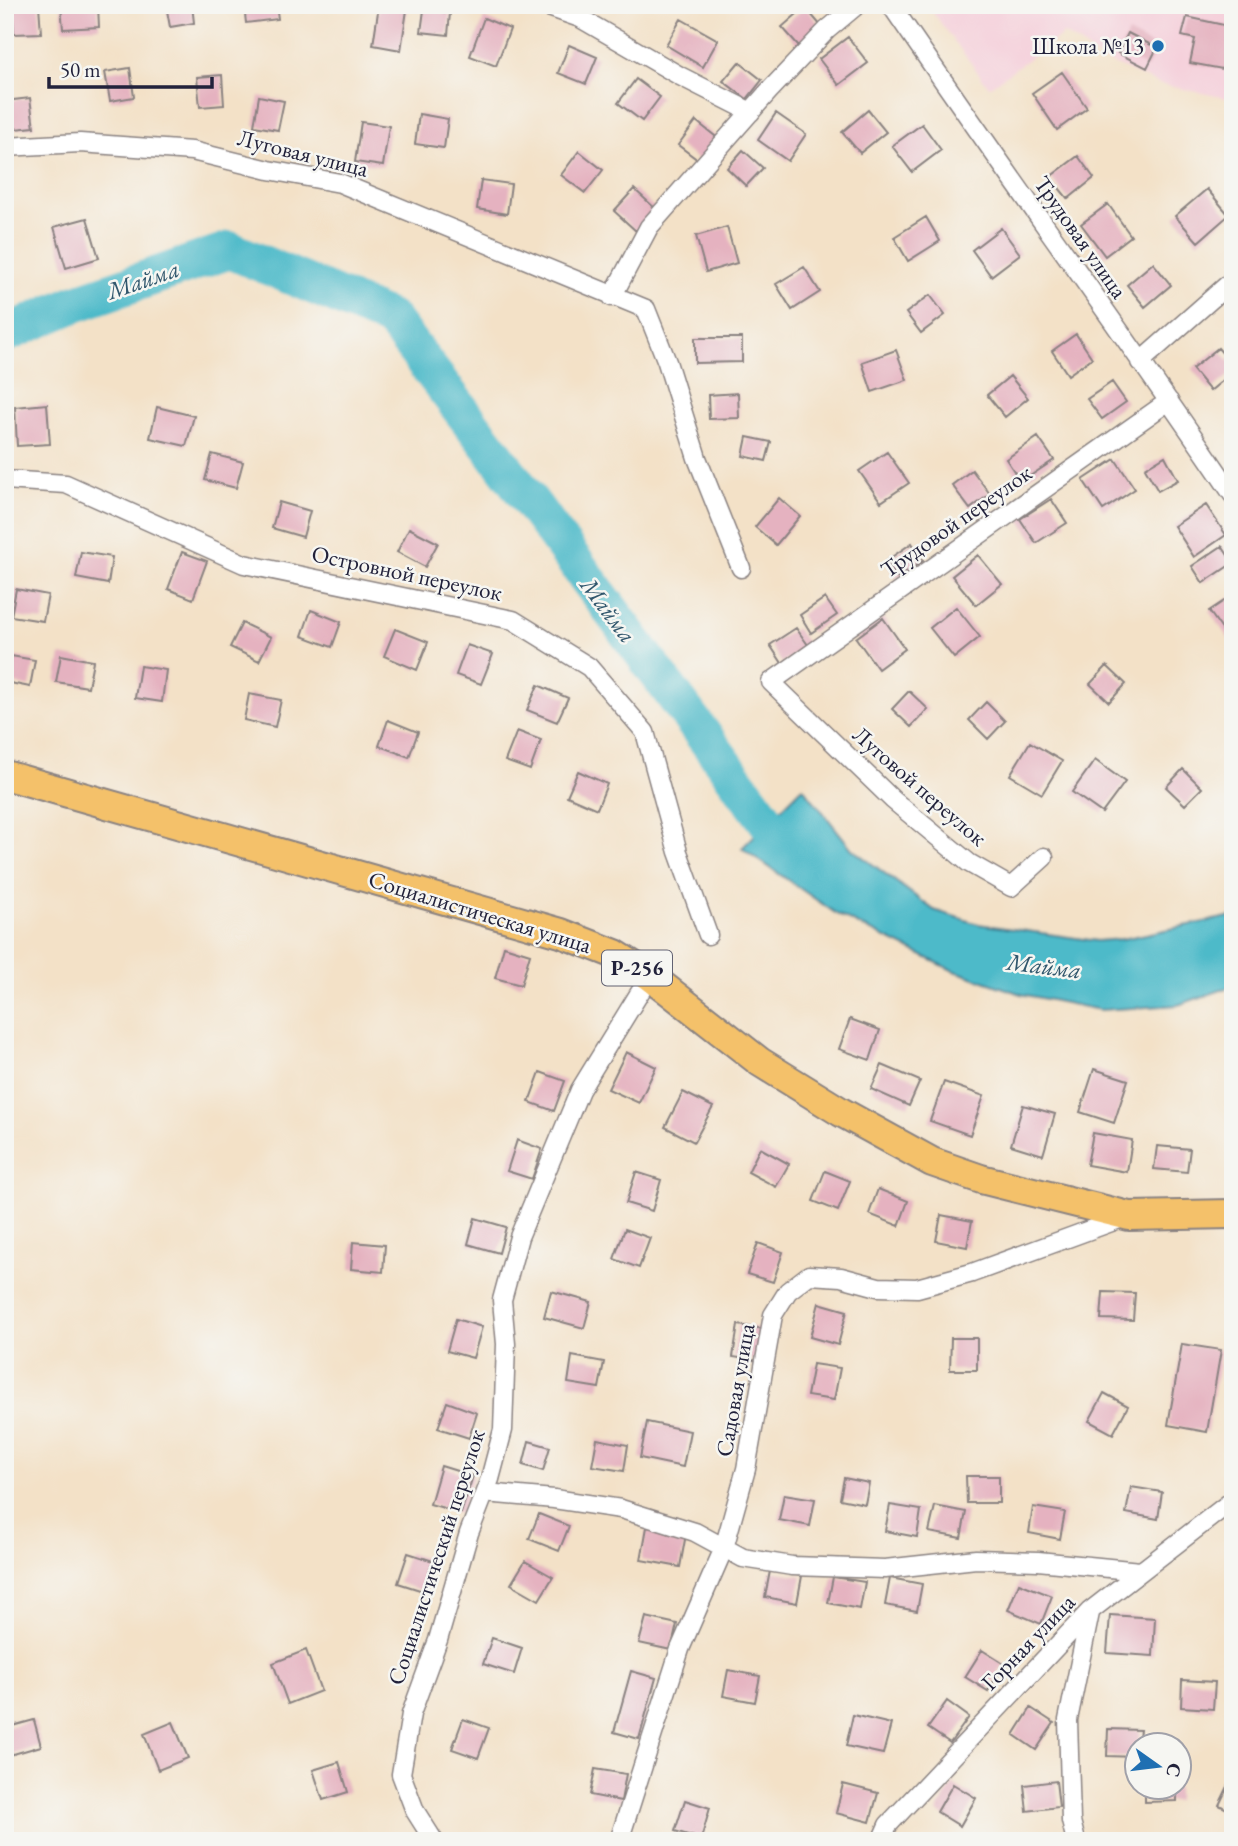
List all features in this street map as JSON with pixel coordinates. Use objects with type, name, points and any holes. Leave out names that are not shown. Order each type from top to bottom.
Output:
[{"type":"main road","name":"Социалистическая улица","points":[[5,775],[561,933],[615,954],[650,976],[760,1062],[841,1112],[932,1162],[981,1179],[1129,1216],[1233,1214]]},
{"type":"street","points":[[543,5],[580,18],[680,76],[751,111]]},
{"type":"street","points":[[612,296],[649,227],[827,30],[858,5]]},
{"type":"street","name":"Трудовая улица","points":[[891,5],[1233,495]]},
{"type":"street","name":"Луговая улица","points":[[5,147],[80,144],[192,151],[269,170],[340,183],[646,309],[667,362],[697,458],[741,568]]},
{"type":"street","points":[[1140,362],[1233,280]]},
{"type":"street","name":"Трудовой переулок","points":[[771,682],[1169,401]]},
{"type":"street","name":"Островной переулок","points":[[5,480],[66,484],[244,564],[513,620],[589,667],[645,732],[678,852],[708,935]]},
{"type":"street","name":"Луговой переулок","points":[[771,682],[893,800],[968,863],[1011,887],[1044,857]]},
{"type":"street","name":"Социалистический переулок","points":[[434,1841],[415,1811],[401,1774],[411,1714],[438,1640],[503,1430],[506,1344],[502,1300],[519,1237],[580,1090],[650,976]]},
{"type":"street","name":"Садовая улица","points":[[619,1841],[680,1649],[724,1548],[746,1469],[773,1315],[789,1291],[809,1275],[841,1277],[878,1287],[918,1287],[972,1273],[1129,1216]]},
{"type":"street","points":[[485,1493],[621,1508],[695,1532],[743,1558],[792,1566],[884,1569],[976,1559],[1038,1561],[1140,1572]]},
{"type":"street","name":"Горная улица","points":[[881,1841],[888,1825],[1090,1611],[1233,1500]]},
{"type":"street","points":[[1076,1841],[1071,1821],[1068,1720],[1090,1611]]},
{"type":"shaded area","name":"Школа №13","points":[[927,5],[1233,5],[1233,101],[1159,84],[1102,59],[1064,34],[989,87]]},
{"type":"water","points":[[803,787],[852,849],[934,910],[978,924],[1097,941],[1122,939],[1233,916],[1233,986],[1178,1005],[1100,1010],[1021,994],[952,970],[838,915],[742,848]]},
{"type":"building","points":[[12,5],[39,5],[41,33],[14,34]]},
{"type":"building","points":[[61,5],[98,5],[99,27],[63,29]]},
{"type":"building","points":[[166,5],[192,5],[194,23],[170,27]]},
{"type":"building","points":[[244,5],[276,5],[278,19],[246,23]]},
{"type":"building","points":[[379,5],[407,10],[401,50],[373,45]]},
{"type":"building","points":[[805,7],[821,26],[799,46],[782,27]]},
{"type":"building","points":[[424,10],[450,13],[448,35],[421,32]]},
{"type":"building","points":[[1187,17],[1233,27],[1233,80],[1227,78],[1228,70],[1190,63],[1195,39],[1182,36]]},
{"type":"building","points":[[484,18],[510,29],[496,66],[470,56]]},
{"type":"building","points":[[681,19],[718,40],[703,67],[666,45]]},
{"type":"building","points":[[1128,33],[1157,48],[1147,68],[1118,53]]},
{"type":"building","points":[[848,37],[868,63],[839,85],[819,59]]},
{"type":"building","points":[[569,45],[597,57],[586,84],[558,73]]},
{"type":"building","points":[[739,62],[762,80],[747,99],[723,81]]},
{"type":"building","points":[[130,68],[134,97],[110,101],[105,72]]},
{"type":"building","points":[[1062,72],[1087,108],[1057,130],[1032,93]]},
{"type":"building","points":[[222,75],[224,105],[200,107],[197,77]]},
{"type":"building","points":[[636,79],[660,97],[642,121],[618,103]]},
{"type":"building","points":[[259,96],[284,101],[278,130],[254,126]]},
{"type":"building","points":[[30,98],[34,127],[5,130],[5,101]]},
{"type":"building","points":[[868,110],[886,132],[860,153],[842,132]]},
{"type":"building","points":[[776,113],[806,134],[788,161],[758,140]]},
{"type":"building","points":[[419,114],[448,119],[444,148],[415,144]]},
{"type":"building","points":[[696,121],[720,140],[702,163],[678,145]]},
{"type":"building","points":[[361,122],[389,126],[383,166],[355,162]]},
{"type":"building","points":[[922,124],[941,150],[912,172],[892,146]]},
{"type":"building","points":[[743,150],[763,168],[746,186],[727,168]]},
{"type":"building","points":[[579,151],[603,170],[585,193],[561,175]]},
{"type":"building","points":[[1078,156],[1094,178],[1068,199],[1050,177]]},
{"type":"building","points":[[481,180],[511,184],[507,214],[477,209]]},
{"type":"building","points":[[634,189],[656,209],[636,231],[614,211]]},
{"type":"building","points":[[1207,189],[1229,215],[1198,242],[1175,216]]},
{"type":"building","points":[[1108,204],[1131,236],[1105,256],[1081,224]]},
{"type":"building","points":[[926,217],[940,241],[908,261],[894,237]]},
{"type":"building","points":[[87,218],[99,258],[66,268],[54,227]]},
{"type":"building","points":[[727,227],[737,263],[706,272],[696,236]]},
{"type":"building","points":[[1001,228],[1020,254],[991,276],[972,250]]},
{"type":"building","points":[[1153,263],[1171,285],[1145,307],[1127,285]]},
{"type":"building","points":[[804,267],[820,292],[792,310],[776,284]]},
{"type":"building","points":[[930,295],[945,315],[921,333],[906,313]]},
{"type":"building","points":[[1076,334],[1092,358],[1068,375],[1052,351]]},
{"type":"building","points":[[695,338],[742,338],[742,362],[695,363]]},
{"type":"building","points":[[1218,348],[1233,365],[1233,372],[1210,391],[1192,369]]},
{"type":"building","points":[[896,350],[907,380],[872,392],[862,362]]},
{"type":"building","points":[[1010,376],[1028,398],[1005,417],[987,395]]},
{"type":"building","points":[[1112,382],[1126,402],[1102,419],[1087,399]]},
{"type":"building","points":[[738,393],[739,418],[709,419],[708,395]]},
{"type":"building","points":[[47,404],[50,444],[17,446],[15,407]]},
{"type":"building","points":[[157,407],[194,416],[186,446],[150,438]]},
{"type":"building","points":[[747,437],[771,442],[766,461],[743,456]]},
{"type":"building","points":[[1038,437],[1054,460],[1021,482],[1006,459]]},
{"type":"building","points":[[887,452],[909,483],[881,502],[859,471]]},
{"type":"building","points":[[212,454],[243,462],[236,488],[205,480]]},
{"type":"building","points":[[1165,456],[1178,480],[1158,491],[1145,468]]},
{"type":"building","points":[[1115,459],[1135,489],[1103,510],[1083,480]]},
{"type":"building","points":[[972,470],[990,494],[970,509],[952,485]]},
{"type":"building","points":[[779,498],[800,516],[776,545],[755,527]]},
{"type":"building","points":[[1051,499],[1067,523],[1036,543],[1020,519]]},
{"type":"building","points":[[279,502],[310,511],[303,537],[272,528]]},
{"type":"building","points":[[1206,505],[1226,535],[1194,557],[1174,526]]},
{"type":"building","points":[[409,528],[438,543],[425,567],[397,552]]},
{"type":"building","points":[[912,543],[923,561],[897,578],[886,561]]},
{"type":"building","points":[[1222,546],[1233,563],[1203,583],[1192,566]]},
{"type":"building","points":[[81,552],[112,557],[108,584],[76,578]]},
{"type":"building","points":[[182,552],[207,561],[193,599],[168,589]]},
{"type":"building","points":[[978,555],[1002,584],[976,605],[952,576]]},
{"type":"building","points":[[16,589],[48,595],[43,621],[11,616]]},
{"type":"building","points":[[1233,595],[1233,635],[1228,638],[1209,611]]},
{"type":"building","points":[[825,598],[837,615],[811,633],[800,615]]},
{"type":"building","points":[[956,607],[980,637],[954,658],[930,628]]},
{"type":"building","points":[[311,610],[341,622],[332,647],[302,636]]},
{"type":"building","points":[[883,618],[905,649],[878,669],[856,638]]},
{"type":"building","points":[[242,623],[271,637],[259,661],[230,647]]},
{"type":"building","points":[[796,628],[808,645],[782,663],[770,645]]},
{"type":"building","points":[[395,629],[428,642],[417,670],[384,656]]},
{"type":"building","points":[[467,645],[493,654],[481,684],[456,675]]},
{"type":"building","points":[[5,655],[35,660],[30,687],[5,682]]},
{"type":"building","points":[[61,655],[93,661],[88,687],[56,682]]},
{"type":"building","points":[[140,666],[166,670],[162,702],[135,698]]},
{"type":"building","points":[[1107,666],[1126,684],[1109,702],[1090,684]]},
{"type":"building","points":[[538,685],[568,698],[557,722],[527,710]]},
{"type":"building","points":[[909,691],[928,709],[911,727],[892,709]]},
{"type":"building","points":[[249,694],[281,700],[275,727],[244,720]]},
{"type":"building","points":[[986,702],[1005,721],[988,739],[969,720]]},
{"type":"building","points":[[388,720],[418,732],[409,757],[379,746]]},
{"type":"building","points":[[517,731],[541,740],[530,770],[505,761]]},
{"type":"building","points":[[1030,742],[1062,761],[1042,794],[1010,775]]},
{"type":"building","points":[[1095,760],[1125,782],[1102,813],[1072,792]]},
{"type":"building","points":[[1183,769],[1202,788],[1185,805],[1166,787]]},
{"type":"building","points":[[578,771],[607,784],[597,809],[567,796]]},
{"type":"building","points":[[504,946],[530,954],[521,985],[495,978]]},
{"type":"building","points":[[850,1019],[880,1030],[870,1060],[839,1049]]},
{"type":"building","points":[[626,1052],[656,1067],[639,1103],[608,1089]]},
{"type":"building","points":[[882,1065],[920,1081],[909,1106],[871,1089]]},
{"type":"building","points":[[1094,1069],[1128,1080],[1114,1123],[1080,1112]]},
{"type":"building","points":[[540,1072],[565,1081],[554,1111],[529,1102]]},
{"type":"building","points":[[944,1082],[984,1096],[970,1135],[930,1121]]},
{"type":"building","points":[[683,1092],[713,1107],[694,1142],[665,1127]]},
{"type":"building","points":[[1023,1105],[1055,1114],[1043,1155],[1011,1145]]},
{"type":"building","points":[[1093,1133],[1132,1140],[1127,1172],[1087,1165]]},
{"type":"building","points":[[517,1140],[542,1149],[532,1179],[507,1171]]},
{"type":"building","points":[[1157,1146],[1190,1149],[1187,1172],[1154,1169]]},
{"type":"building","points":[[760,1148],[789,1164],[776,1187],[748,1172]]},
{"type":"building","points":[[825,1171],[850,1181],[838,1211],[813,1201]]},
{"type":"building","points":[[636,1172],[661,1180],[652,1211],[626,1203]]},
{"type":"building","points":[[878,1189],[908,1201],[899,1226],[869,1214]]},
{"type":"building","points":[[941,1215],[972,1221],[967,1247],[936,1241]]},
{"type":"building","points":[[475,1218],[506,1227],[499,1253],[468,1244]]},
{"type":"building","points":[[625,1229],[650,1238],[639,1268],[614,1259]]},
{"type":"building","points":[[353,1242],[385,1245],[383,1272],[351,1269]]},
{"type":"building","points":[[758,1243],[783,1252],[773,1282],[747,1274]]},
{"type":"building","points":[[551,1291],[591,1302],[584,1328],[544,1317]]},
{"type":"building","points":[[1103,1292],[1135,1293],[1133,1320],[1101,1319]]},
{"type":"building","points":[[819,1303],[847,1311],[838,1345],[810,1337]]},
{"type":"building","points":[[456,1319],[482,1327],[473,1358],[447,1351]]},
{"type":"building","points":[[738,1325],[765,1329],[760,1361],[733,1357]]},
{"type":"building","points":[[951,1338],[977,1338],[977,1370],[950,1370]]},
{"type":"building","points":[[1182,1344],[1221,1350],[1207,1432],[1168,1425]]},
{"type":"building","points":[[572,1356],[604,1362],[599,1388],[568,1383]]},
{"type":"building","points":[[813,1364],[840,1368],[834,1400],[807,1396]]},
{"type":"building","points":[[1104,1393],[1128,1406],[1113,1434],[1089,1421]]},
{"type":"building","points":[[447,1402],[477,1413],[469,1438],[438,1428]]},
{"type":"building","points":[[647,1422],[690,1431],[683,1467],[640,1458]]},
{"type":"building","points":[[597,1439],[628,1445],[624,1471],[592,1466]]},
{"type":"building","points":[[529,1441],[550,1447],[543,1471],[523,1465]]},
{"type":"building","points":[[441,1466],[473,1476],[461,1513],[430,1504]]},
{"type":"building","points":[[966,1476],[999,1476],[999,1503],[967,1503]]},
{"type":"building","points":[[844,1478],[869,1483],[865,1504],[840,1499]]},
{"type":"building","points":[[1131,1487],[1162,1492],[1158,1519],[1126,1513]]},
{"type":"building","points":[[784,1494],[815,1499],[810,1526],[779,1520]]},
{"type":"building","points":[[890,1505],[921,1510],[917,1537],[885,1531]]},
{"type":"building","points":[[935,1506],[966,1512],[961,1538],[929,1532]]},
{"type":"building","points":[[1033,1507],[1065,1512],[1060,1539],[1029,1533]]},
{"type":"building","points":[[539,1514],[569,1526],[559,1551],[529,1539]]},
{"type":"building","points":[[647,1527],[686,1534],[680,1567],[641,1560]]},
{"type":"building","points":[[408,1553],[433,1561],[423,1591],[398,1583]]},
{"type":"building","points":[[525,1561],[553,1577],[539,1600],[511,1584]]},
{"type":"building","points":[[770,1571],[802,1576],[797,1603],[765,1597]]},
{"type":"building","points":[[833,1577],[865,1582],[860,1609],[828,1603]]},
{"type":"building","points":[[890,1578],[922,1584],[917,1611],[885,1605]]},
{"type":"building","points":[[1019,1583],[1052,1596],[1041,1624],[1008,1610]]},
{"type":"building","points":[[1110,1615],[1155,1618],[1153,1656],[1107,1653]]},
{"type":"building","points":[[646,1617],[677,1624],[671,1650],[639,1643]]},
{"type":"building","points":[[492,1638],[522,1648],[514,1674],[483,1664]]},
{"type":"building","points":[[306,1650],[321,1691],[288,1704],[273,1663]]},
{"type":"building","points":[[982,1650],[1004,1664],[988,1691],[965,1677]]},
{"type":"building","points":[[728,1670],[760,1676],[755,1702],[723,1696]]},
{"type":"building","points":[[631,1671],[656,1678],[639,1739],[614,1732]]},
{"type":"building","points":[[1182,1680],[1215,1682],[1213,1709],[1181,1707]]},
{"type":"building","points":[[947,1701],[969,1717],[950,1743],[928,1728]]},
{"type":"building","points":[[1031,1708],[1054,1723],[1036,1750],[1014,1735]]},
{"type":"building","points":[[853,1715],[891,1724],[883,1754],[846,1746]]},
{"type":"building","points":[[463,1719],[489,1728],[478,1758],[452,1749]]},
{"type":"building","points":[[34,1720],[41,1746],[10,1755],[5,1728]]},
{"type":"building","points":[[173,1722],[188,1758],[158,1770],[144,1734]]},
{"type":"building","points":[[1108,1729],[1140,1730],[1122,1730],[1122,1757],[1107,1756]]},
{"type":"building","points":[[339,1762],[348,1792],[323,1800],[313,1770]]},
{"type":"building","points":[[595,1769],[626,1774],[621,1801],[590,1795]]},
{"type":"building","points":[[1233,1776],[1233,1812],[1219,1805]]},
{"type":"building","points":[[1056,1781],[1059,1807],[1027,1811],[1024,1785]]},
{"type":"building","points":[[843,1784],[878,1793],[870,1822],[836,1813]]},
{"type":"building","points":[[953,1784],[976,1798],[960,1826],[937,1812]]},
{"type":"building","points":[[685,1800],[710,1808],[701,1839],[675,1831]]},
{"type":"building","points":[[1145,1800],[1177,1800],[1177,1801]]},
{"type":"waterway","name":"Майма","points":[[5,334],[74,304],[230,250],[391,319],[498,458],[789,851],[802,862]]},
{"type":"place","name":"Школа №13","points":[[1158,46]]}]
